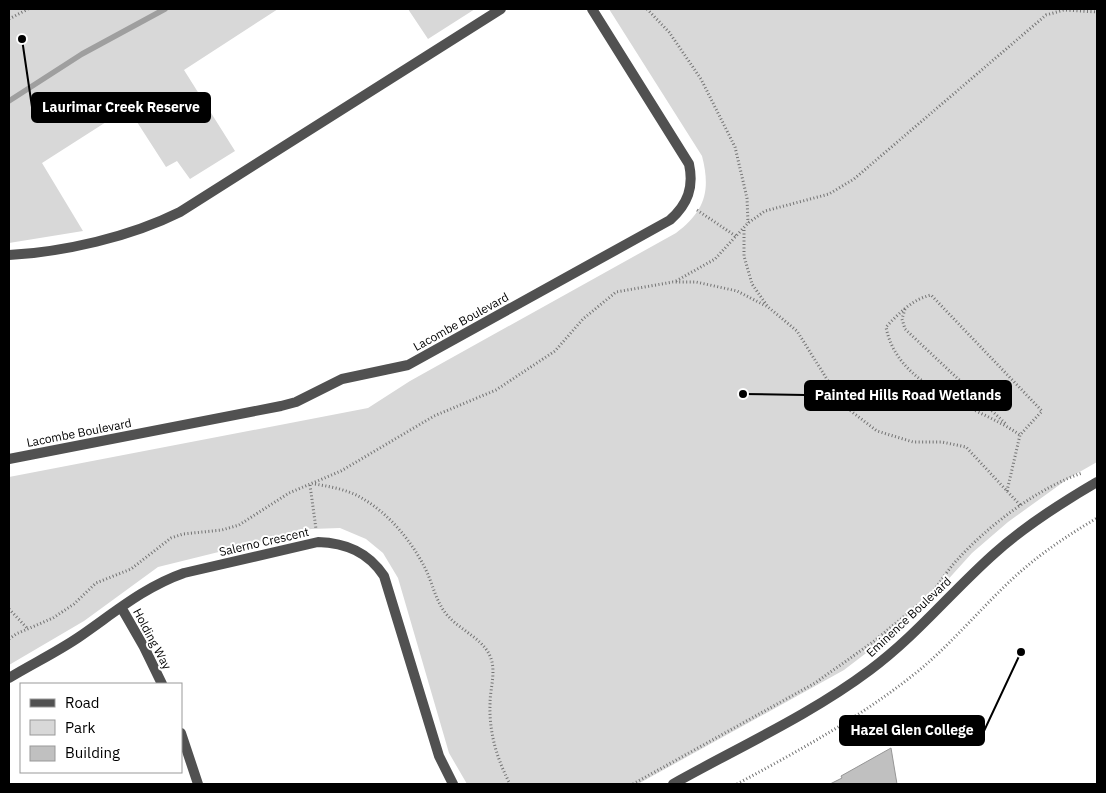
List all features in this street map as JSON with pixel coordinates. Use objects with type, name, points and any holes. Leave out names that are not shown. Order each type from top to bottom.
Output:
[{"type":"street","points":[[9,255],[42,251],[129,234],[172,216],[500,9]]},
{"type":"street","points":[[592,9],[684,154],[692,177],[686,203]]},
{"type":"street","name":"Lacombe Boulevard","points":[[9,459],[281,406],[296,402],[342,379],[408,365],[670,220],[686,203]]},
{"type":"street","name":"Eminence Boulevard","points":[[673,784],[799,715],[870,670],[902,644],[970,576],[1016,534],[1097,482]]},
{"type":"street","name":"Salerno Crescent","points":[[9,678],[77,638],[164,580],[184,573],[318,542],[334,542],[351,547],[372,561],[384,576],[439,756],[453,784]]},
{"type":"street","name":"Holding Way","points":[[121,607],[162,683]]},
{"type":"street","points":[[182,736],[198,784]]},
{"type":"path","points":[[9,20],[28,9]]},
{"type":"path","points":[[647,9],[669,32],[701,79],[735,147],[739,171],[748,198],[748,224]]},
{"type":"path","points":[[673,282],[708,264],[748,224],[772,208],[829,194],[854,179],[1046,15],[1064,10],[1097,12]]},
{"type":"path","points":[[686,203],[737,237]]},
{"type":"path","points":[[744,229],[743,245],[746,270],[752,284],[768,307]]},
{"type":"path","points":[[9,639],[53,618],[69,608],[96,583],[143,561],[171,538],[183,534],[222,530],[238,525],[290,493],[341,471],[434,416],[496,390],[555,352],[583,319],[616,292],[673,282],[696,282],[715,285],[737,291],[768,307],[798,331],[843,406],[877,431],[913,442],[942,442],[966,447],[1021,506]]},
{"type":"path","points":[[1007,491],[1020,435],[1042,411],[931,295],[920,297],[905,308],[886,327],[889,342],[916,377],[958,404],[1009,427]]},
{"type":"path","points":[[905,308],[902,319],[905,329],[1009,427],[1020,435]]},
{"type":"path","points":[[633,784],[815,683],[839,667],[924,600],[957,560],[1021,506],[1063,479],[1090,468]]},
{"type":"path","points":[[312,484],[318,542]]},
{"type":"path","points":[[312,484],[353,493],[382,512],[415,552],[441,608],[448,617],[478,641],[490,655],[493,676],[490,705],[494,746],[499,762],[510,784]]},
{"type":"path","points":[[738,784],[834,731],[888,695],[945,647],[1025,568],[1071,533],[1097,518]]},
{"type":"path","points":[[9,609],[28,629]]},
{"type":"green space","points":[[9,9],[278,9],[184,70],[235,151],[190,179],[177,161],[166,167],[128,108],[42,163],[83,231],[9,243]]},
{"type":"green space","points":[[408,9],[475,9],[428,39]]},
{"type":"green space","points":[[609,9],[1097,9],[1097,462],[1069,478],[1008,522],[972,553],[934,595],[891,634],[844,670],[638,784],[467,784],[449,753],[398,578],[383,553],[366,539],[340,528],[311,529],[158,567],[84,621],[9,665],[9,477],[368,408],[410,381],[676,233],[694,217],[703,199],[705,190],[705,168],[702,156]]},
{"type":"building","points":[[891,748],[897,784],[830,784],[842,778],[841,776]]},
{"type":"waterway","points":[[9,101],[82,54],[165,9]]},
{"type":"place","name":"Laurimar Creek Reserve","points":[[22,39]]},
{"type":"place","name":"Painted Hills Road Wetlands","points":[[743,394]]},
{"type":"place","name":"Hazel Glen College","points":[[1021,652]]}]
